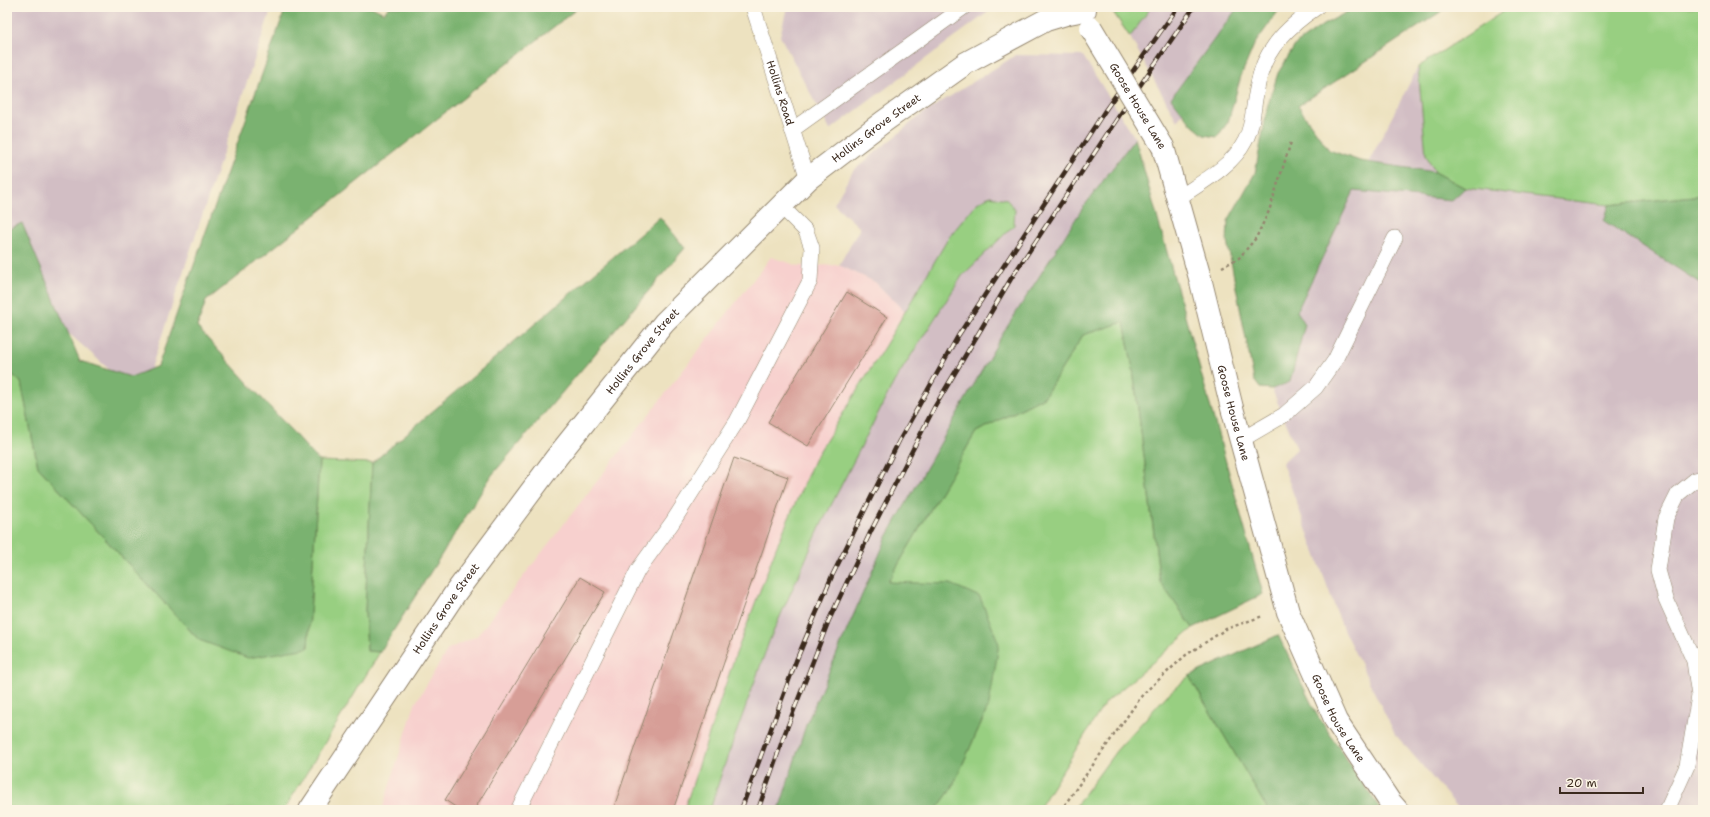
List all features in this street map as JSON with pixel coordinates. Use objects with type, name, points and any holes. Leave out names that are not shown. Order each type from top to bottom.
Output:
[{"type":"street","name":"Hollins Grove Street","points":[[310,810],[456,592],[556,458],[664,323],[808,179],[883,122],[966,62],[1046,20],[1069,13],[1087,15]]},
{"type":"street","name":"Goose House Lane","points":[[1087,15],[1163,147],[1200,278],[1240,440],[1286,608],[1336,721],[1390,802],[1397,810]]},
{"type":"lane","name":"Hollins Road","points":[[753,7],[808,179]]},
{"type":"lane","points":[[792,130],[964,7]]},
{"type":"lane","points":[[1177,199],[1226,164],[1240,150],[1246,140],[1261,72],[1268,55],[1279,39],[1298,20],[1317,7]]},
{"type":"lane","points":[[518,810],[638,570],[672,523],[737,421],[810,281],[812,248],[806,231],[781,206]]},
{"type":"lane","points":[[1240,440],[1284,415],[1316,387],[1335,360],[1395,238]]},
{"type":"lane","points":[[1667,810],[1687,766],[1699,696],[1694,661],[1666,599],[1658,570],[1666,518],[1678,494],[1695,480],[1703,478]]},
{"type":"path","points":[[1200,278],[1239,258],[1256,238],[1269,211],[1291,142]]},
{"type":"path","points":[[1060,810],[1143,694],[1159,679],[1186,655],[1226,629],[1286,608]]},
{"type":"shaded area","points":[[7,7],[272,7],[141,398],[7,278]]},
{"type":"shaded area","points":[[787,7],[995,7],[830,130],[780,36]]},
{"type":"shaded area","points":[[1111,7],[1264,7],[1177,121],[1130,37]]},
{"type":"shaded area","points":[[1016,55],[1083,56],[1135,138],[1138,154],[888,582],[815,810],[684,810],[734,659],[776,548],[814,460],[905,312],[875,282],[839,265],[860,228],[834,204],[853,171],[922,114]]},
{"type":"shaded area","points":[[1418,67],[1426,155],[1609,205],[1703,195],[1703,810],[1460,810],[1395,734],[1343,629],[1282,463],[1297,449],[1272,389],[1290,382],[1297,311],[1354,190]]},
{"type":"shaded area","points":[[771,257],[799,266],[839,265],[875,282],[905,311],[814,460],[776,548],[734,659],[684,810],[382,810],[415,704],[448,649],[477,636]]},
{"type":"green space","points":[[286,7],[372,7],[384,13],[389,7],[579,7],[206,301],[197,327],[319,461],[308,648],[248,658],[199,640],[38,467],[21,382],[7,370],[7,230],[22,223],[80,361],[131,377],[158,366]]},
{"type":"green space","points":[[1111,7],[1151,7],[1130,37]]},
{"type":"green space","points":[[1238,7],[1283,7],[1279,10],[1254,45],[1241,76],[1228,122],[1217,137],[1204,135],[1192,125],[1171,98]]},
{"type":"green space","points":[[1356,7],[1448,7],[1298,106],[1329,150],[1360,161],[1435,172],[1465,188],[1452,200],[1354,191],[1297,311],[1305,324],[1290,382],[1272,389],[1260,388],[1254,380],[1227,241],[1228,221],[1255,173],[1268,105],[1278,73],[1296,44],[1323,25]]},
{"type":"green space","points":[[1510,7],[1703,7],[1703,195],[1609,205],[1465,188],[1435,172],[1426,155],[1418,67]]},
{"type":"green space","points":[[1135,138],[1263,594],[1193,628],[1160,582],[1133,369],[1124,322],[1083,335],[1044,397],[976,432],[888,582],[951,584],[980,597],[999,644],[989,705],[952,788],[936,810],[779,810],[806,725],[887,537],[1002,335],[1082,209]]},
{"type":"green space","points":[[1703,195],[1703,285],[1604,221],[1609,205]]},
{"type":"green space","points":[[990,196],[1006,199],[1015,209],[1014,225],[962,276],[894,382],[821,525],[770,639],[722,772],[710,810],[684,810],[734,659],[776,548],[814,460],[886,344],[949,237],[977,203]]},
{"type":"green space","points":[[660,217],[685,248],[492,475],[380,652],[367,651],[365,611],[372,463]]},
{"type":"green space","points":[[1124,321],[1133,369],[1160,582],[1193,628],[1105,703],[1038,810],[936,810],[952,788],[989,705],[888,582],[976,432],[1044,397],[1083,335]]},
{"type":"green space","points":[[7,370],[21,382],[38,467],[199,640],[308,648],[319,461],[372,463],[365,611],[367,651],[380,652],[284,810],[7,810]]},
{"type":"green space","points":[[1278,635],[1317,715],[1381,810],[1268,810],[1189,676]]},
{"type":"green space","points":[[1189,676],[1268,810],[1073,810],[1116,751],[1167,695]]},
{"type":"building","points":[[847,292],[887,317],[808,446],[768,422]]},
{"type":"building","points":[[734,458],[788,477],[673,810],[613,810]]},
{"type":"building","points":[[580,577],[605,592],[474,810],[460,810],[445,800]]},
{"type":"railway","points":[[741,810],[796,661],[832,576],[899,441],[958,336],[1106,109],[1178,7]]},
{"type":"railway","points":[[758,810],[785,733],[829,620],[871,531],[934,408],[1012,277],[1119,116],[1194,7]]}]
